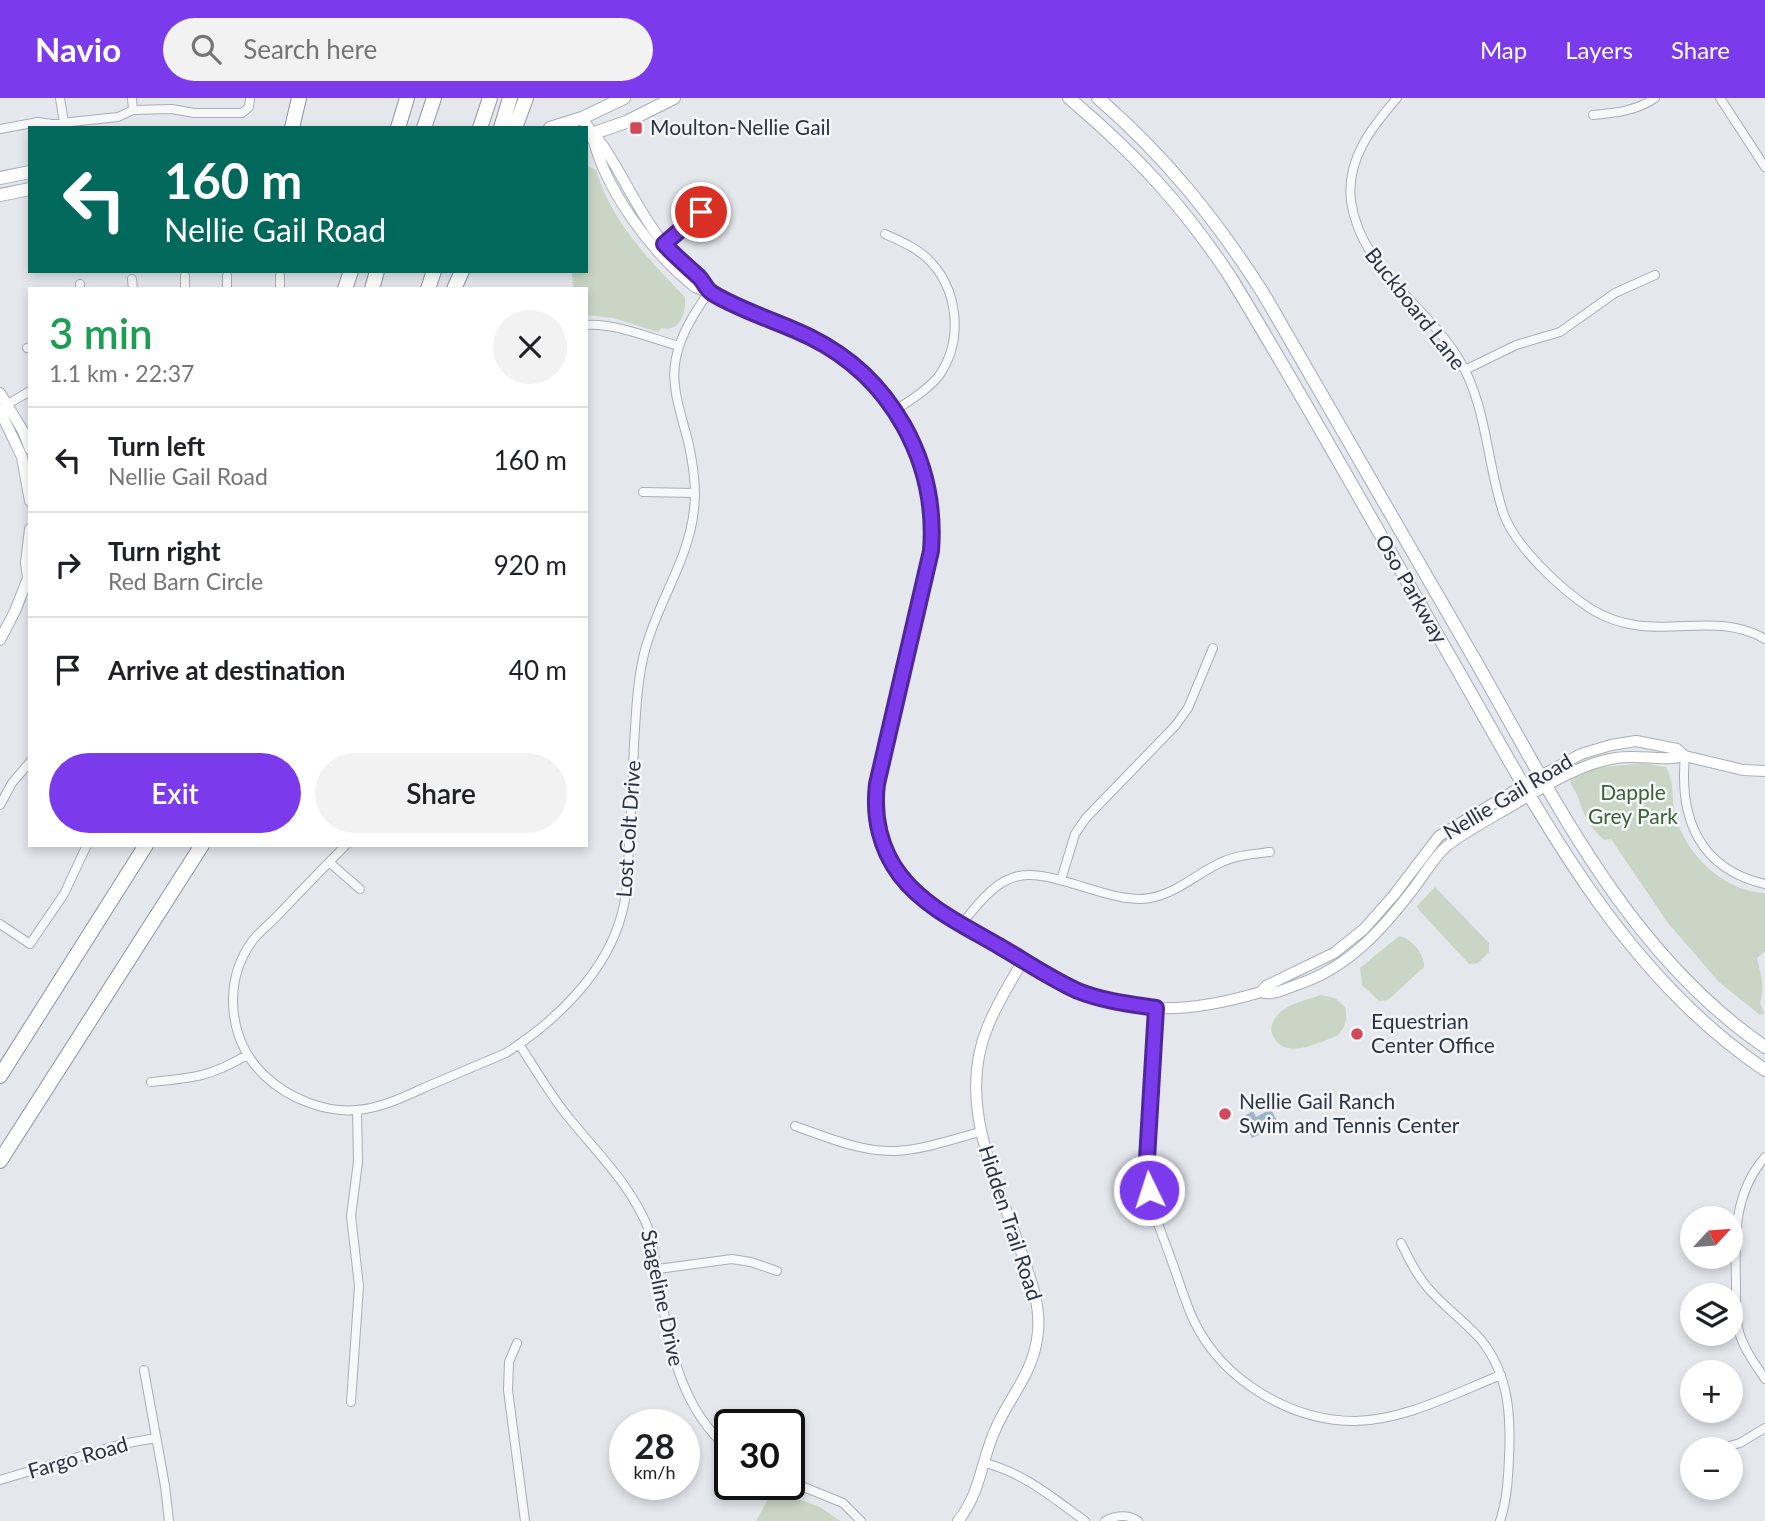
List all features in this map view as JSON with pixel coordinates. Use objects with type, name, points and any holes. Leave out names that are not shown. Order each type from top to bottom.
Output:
[{"type":"highway","points":[[292,126],[299,98]]},
{"type":"highway","points":[[481,126],[490,98]]},
{"type":"highway","points":[[502,126],[510,98]]},
{"type":"highway","points":[[516,126],[526,98]]},
{"type":"highway","points":[[425,126],[433,100]]},
{"type":"highway","points":[[399,126],[406,101]]},
{"type":"highway","points":[[0,1076],[145,847]]},
{"type":"highway","points":[[0,1161],[201,847]]},
{"type":"main road","points":[[556,126],[582,118],[624,98]]},
{"type":"main road","points":[[589,135],[626,122],[674,98]]},
{"type":"main road","name":"Oso Parkway","points":[[1069,98],[1161,184],[1188,216],[1231,278],[1581,880],[1627,941],[1700,1017],[1765,1070]]},
{"type":"main road","name":"Oso Parkway","points":[[1098,98],[1169,166],[1196,196],[1238,253],[1587,853],[1644,934],[1671,964],[1707,999],[1765,1047]]},
{"type":"main road","points":[[0,178],[28,172]]},
{"type":"main road","points":[[0,195],[28,189]]},
{"type":"street","points":[[60,98],[64,123]]},
{"type":"street","points":[[132,98],[133,110]]},
{"type":"street","points":[[0,129],[38,122],[64,123],[118,117],[133,110],[172,109],[194,113],[247,111],[250,98]]},
{"type":"street","name":"Buckboard Lane","points":[[1397,98],[1372,127],[1359,150],[1352,174],[1350,197],[1354,221],[1363,243],[1376,261],[1444,339],[1465,370],[1480,409],[1504,516],[1520,541],[1551,576],[1592,609],[1623,623],[1656,628],[1734,626],[1765,639]]},
{"type":"street","points":[[1592,115],[1627,111],[1655,98]]},
{"type":"street","points":[[1720,98],[1765,166]]},
{"type":"street","name":"Nellie Gail Road","points":[[582,118],[585,126]]},
{"type":"street","name":"Nellie Gail Road","points":[[589,135],[606,150],[660,247],[702,280],[709,292],[830,348],[861,370],[895,410],[913,442],[924,472],[932,532],[927,575],[880,767],[876,811],[884,848],[899,874],[922,898],[1079,991],[1156,1008],[1195,1007],[1261,992],[1268,995],[1307,982],[1340,965],[1370,941],[1445,848],[1544,781],[1598,762],[1637,756],[1672,760],[1685,756],[1743,770],[1765,771]]},
{"type":"street","points":[[660,247],[701,212]]},
{"type":"street","points":[[885,234],[909,245],[926,257],[937,270],[949,293],[955,320],[950,354],[937,378],[895,410]]},
{"type":"street","points":[[1465,370],[1516,345],[1560,332],[1615,293],[1655,275]]},
{"type":"street","points":[[185,276],[185,287]]},
{"type":"street","points":[[227,276],[227,287]]},
{"type":"street","points":[[280,276],[280,287]]},
{"type":"street","points":[[132,279],[133,287]]},
{"type":"street","name":"Lost Colt Drive","points":[[247,1055],[267,1079],[285,1091],[322,1106],[357,1110],[403,1097],[506,1053],[519,1044],[557,1014],[607,952],[622,912],[627,889],[639,678],[652,626],[687,542],[695,493],[692,460],[674,380],[675,360],[693,315],[709,292]]},
{"type":"street","points":[[588,325],[597,324],[679,346]]},
{"type":"street","points":[[3,408],[28,392]]},
{"type":"street","points":[[0,393],[3,408],[27,454]]},
{"type":"street","points":[[643,492],[695,493]]},
{"type":"street","points":[[28,546],[28,571]]},
{"type":"street","points":[[1,637],[28,578]]},
{"type":"street","points":[[1061,880],[1075,834],[1086,818],[1175,726],[1188,708],[1213,648]]},
{"type":"street","points":[[1685,756],[1684,800],[1696,837],[1720,864],[1749,881],[1765,884]]},
{"type":"street","points":[[0,806],[12,783],[28,764]]},
{"type":"street","points":[[0,924],[30,944],[64,894],[86,847]]},
{"type":"street","points":[[151,1082],[206,1076],[247,1055],[234,1022],[232,994],[243,958],[253,940],[344,847]]},
{"type":"street","points":[[962,923],[992,888],[1017,877],[1033,874],[1110,895],[1146,899],[1178,889],[1224,860],[1270,852]]},
{"type":"street","points":[[329,862],[359,889]]},
{"type":"street","name":"Hidden Trail Road","points":[[958,1521],[971,1504],[995,1429],[1029,1371],[1035,1348],[1038,1321],[1032,1282],[980,1132],[975,1091],[982,1041],[997,1006],[1023,960]]},
{"type":"street","points":[[1156,1008],[1147,1159],[1149,1190],[1196,1325],[1227,1366],[1252,1387],[1294,1410],[1355,1421],[1399,1414],[1502,1375]]},
{"type":"street","name":"Stageline Drive","points":[[519,1044],[563,1111],[632,1194],[644,1215],[658,1269],[671,1348],[686,1395],[714,1435]]},
{"type":"street","points":[[351,1402],[359,1286],[351,1216],[358,1162],[357,1110]]},
{"type":"street","points":[[794,1126],[848,1144],[895,1151],[980,1132]]},
{"type":"street","points":[[1765,1157],[1745,1186],[1737,1214],[1735,1237],[1738,1329],[1749,1355],[1765,1379]]},
{"type":"street","points":[[1401,1242],[1413,1268],[1429,1290],[1481,1340],[1502,1375],[1511,1426],[1508,1489],[1500,1521]]},
{"type":"street","points":[[658,1269],[732,1259],[777,1271]]},
{"type":"street","points":[[517,1343],[509,1362],[508,1390],[525,1521]]},
{"type":"street","points":[[144,1370],[169,1521]]},
{"type":"street","points":[[1743,1441],[1765,1428]]},
{"type":"street","name":"Fargo Road","points":[[0,1480],[122,1444],[156,1438]]},
{"type":"street","points":[[985,1463],[1006,1468],[1029,1480],[1085,1521]]},
{"type":"street","points":[[805,1488],[843,1503],[861,1521]]},
{"type":"street","points":[[1105,1521],[1114,1516],[1125,1516],[1138,1521]]},
{"type":"green space","points":[[588,166],[596,170],[611,206],[632,238],[685,297],[683,314],[674,327],[662,328],[658,332],[613,318],[588,315],[588,287],[573,287],[572,273],[588,273]]},
{"type":"green space","name":"Dapple Grey Park","points":[[1642,763],[1666,767],[1680,830],[1697,857],[1721,878],[1735,886],[1765,893],[1765,951],[1757,958],[1762,986],[1760,1003],[1764,1013],[1760,1015],[1719,982],[1668,923],[1611,839],[1604,840],[1584,814],[1570,780],[1596,768]]},
{"type":"green space","points":[[1435,887],[1489,943],[1489,952],[1478,963],[1469,964],[1419,910],[1417,906]]},
{"type":"green space","points":[[1399,936],[1416,947],[1424,967],[1388,1000],[1379,1001],[1362,985],[1360,968]]},
{"type":"green space","points":[[1321,995],[1335,998],[1345,1007],[1344,1027],[1337,1036],[1290,1049],[1275,1040],[1271,1030],[1277,1015],[1290,1006]]},
{"type":"green space","points":[[768,1500],[801,1500],[820,1507],[840,1521],[756,1521]]},
{"type":"water","points":[[1271,1109],[1281,1129],[1272,1134],[1269,1130],[1252,1138],[1242,1117],[1253,1111],[1256,1117]]},
{"type":"place","name":"Moulton-Nellie Gail","points":[[636,128]]},
{"type":"place","name":"Equestrian Center Office","points":[[1357,1034]]},
{"type":"place","name":"Nellie Gail Ranch Swim and Tennis Center","points":[[1225,1114]]},
{"type":"route","points":[[701,212],[664,244],[702,280],[709,292],[812,338],[861,370],[895,410],[913,442],[924,472],[931,515],[931,551],[877,784],[877,824],[884,848],[899,874],[922,898],[1046,974],[1079,991],[1156,1008],[1147,1159],[1149,1190]]}]
